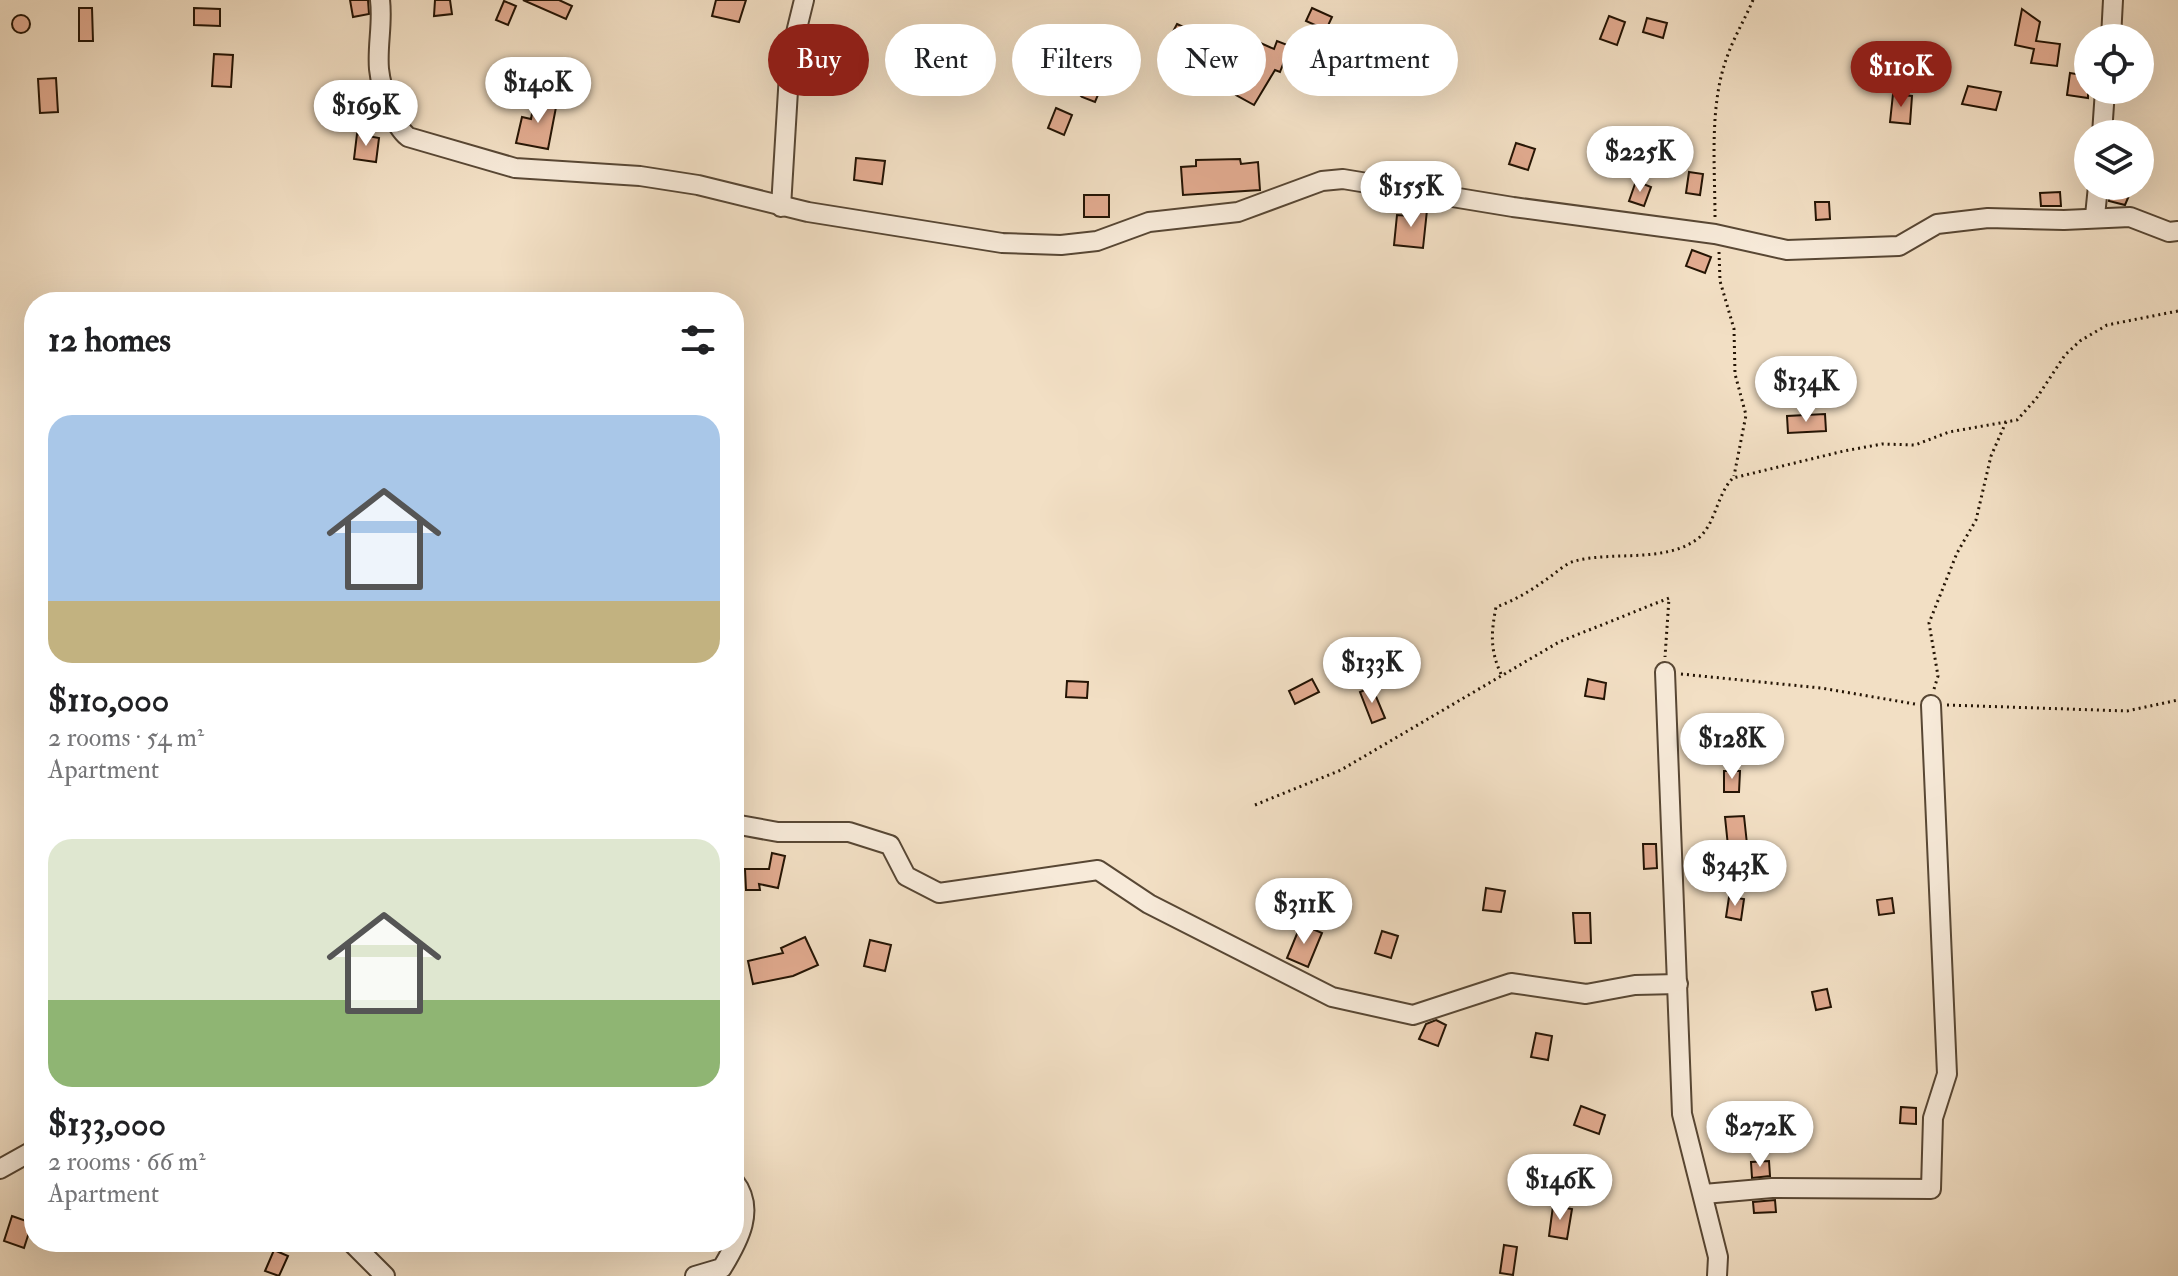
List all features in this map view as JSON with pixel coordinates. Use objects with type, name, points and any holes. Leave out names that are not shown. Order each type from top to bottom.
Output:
[{"type":"street","points":[[380,0],[379,70],[394,115],[401,131],[408,137],[515,168],[640,176],[698,185],[781,207],[1002,243],[1061,245],[1111,238],[1149,222],[1238,212],[1322,181],[1343,179],[1513,207],[1715,234],[1787,250],[1899,246],[1937,224],[1988,218],[2064,220],[2095,216],[2130,217],[2169,232],[2178,231]]},
{"type":"street","points":[[781,207],[790,57],[804,0]]},
{"type":"street","points":[[2112,24],[2113,0]]},
{"type":"street","points":[[2095,216],[2097,200]]},
{"type":"street","points":[[1665,672],[1682,1114],[1718,1257],[1717,1276]]},
{"type":"street","points":[[1704,1194],[1772,1188],[1931,1189],[1933,1118],[1947,1074],[1931,705]]},
{"type":"street","points":[[744,826],[778,832],[849,832],[890,845],[906,876],[939,893],[1098,870],[1149,904],[1332,997],[1413,1015],[1511,983],[1586,994],[1635,985],[1678,984]]},
{"type":"street","points":[[0,1169],[24,1156]]},
{"type":"street","points":[[744,1194],[744,1223]]},
{"type":"street","points":[[361,1252],[385,1276]]},
{"type":"street","points":[[695,1276],[722,1268],[730,1252]]},
{"type":"path","points":[[1501,675],[1492,655],[1491,632],[1496,607],[1530,591],[1570,563],[1611,554],[1675,550],[1695,541],[1705,531],[1726,485],[1733,478],[1740,458],[1746,415],[1735,374],[1734,329],[1720,281],[1715,234],[1716,132],[1721,80],[1727,56],[1753,0]]},
{"type":"path","points":[[1733,478],[1831,453],[1882,444],[1915,445],[1949,432],[2017,420],[2065,355],[2080,341],[2107,325],[2178,311]]},
{"type":"path","points":[[1931,705],[1938,676],[1929,623],[1957,553],[1976,520],[1991,456],[2006,422]]},
{"type":"path","points":[[1255,805],[1341,770],[1559,642],[1669,598],[1665,672]]},
{"type":"building","points":[[350,0],[368,0],[369,14],[353,17]]},
{"type":"building","points":[[435,0],[450,0],[452,14],[434,16]]},
{"type":"building","points":[[523,0],[559,0],[572,6],[566,19]]},
{"type":"building","points":[[716,0],[746,0],[739,22],[712,16]]},
{"type":"building","points":[[504,1],[516,6],[508,25],[496,20]]},
{"type":"building","points":[[79,8],[92,8],[93,41],[79,41]]},
{"type":"building","points":[[194,8],[220,9],[220,26],[194,25]]},
{"type":"building","points":[[1312,8],[1332,17],[1329,24],[1306,21]]},
{"type":"building","points":[[2022,9],[2040,22],[2036,41],[2060,44],[2057,66],[2031,63],[2034,49],[2015,45]]},
{"type":"building","points":[[21,15],[30,24],[21,33],[12,24]]},
{"type":"building","points":[[1609,16],[1625,22],[1617,45],[1600,39]]},
{"type":"building","points":[[1647,18],[1667,23],[1663,38],[1643,32]]},
{"type":"building","points":[[1277,41],[1282,43],[1282,67],[1280,72],[1275,70],[1266,85],[1266,45],[1274,49]]},
{"type":"building","points":[[214,54],[233,55],[231,87],[212,86]]},
{"type":"building","points":[[2070,73],[2074,74],[2074,96],[2067,95]]},
{"type":"building","points":[[56,78],[58,112],[40,113],[38,79]]},
{"type":"building","points":[[1968,86],[2001,92],[1996,110],[1962,104]]},
{"type":"building","points":[[1893,94],[1912,96],[1910,124],[1890,122]]},
{"type":"building","points":[[1081,96],[1098,96],[1095,102]]},
{"type":"building","points":[[1238,96],[1259,96],[1254,105]]},
{"type":"building","points":[[535,97],[557,102],[548,149],[516,143],[522,117],[531,119]]},
{"type":"building","points":[[1056,108],[1072,115],[1064,135],[1048,128]]},
{"type":"building","points":[[357,134],[379,138],[376,162],[354,159]]},
{"type":"building","points":[[1516,143],[1535,149],[1528,170],[1509,164]]},
{"type":"building","points":[[856,158],[885,161],[882,184],[854,180]]},
{"type":"building","points":[[1240,159],[1241,164],[1258,162],[1260,190],[1183,195],[1181,167],[1196,166],[1196,160]]},
{"type":"building","points":[[1689,172],[1703,174],[1700,195],[1686,193]]},
{"type":"building","points":[[1636,181],[1651,187],[1644,206],[1629,201]]},
{"type":"building","points":[[2060,192],[2061,206],[2041,206],[2040,193]]},
{"type":"building","points":[[1084,195],[1109,195],[1109,217],[1084,217]]},
{"type":"building","points":[[2109,200],[2127,200],[2125,205]]},
{"type":"building","points":[[1815,202],[1829,202],[1830,219],[1816,220]]},
{"type":"building","points":[[1411,208],[1427,210],[1423,248],[1394,245],[1397,215],[1410,216]]},
{"type":"building","points":[[1692,250],[1711,257],[1705,273],[1686,266]]},
{"type":"building","points":[[1825,414],[1826,431],[1788,433],[1787,416]]},
{"type":"building","points":[[1312,679],[1319,692],[1295,704],[1289,691]]},
{"type":"building","points":[[1588,679],[1606,683],[1604,699],[1585,696]]},
{"type":"building","points":[[1067,681],[1088,682],[1087,698],[1066,697]]},
{"type":"building","points":[[1372,687],[1385,718],[1372,723],[1360,692]]},
{"type":"building","points":[[1724,771],[1740,771],[1739,792],[1724,792]]},
{"type":"building","points":[[1744,816],[1747,844],[1728,846],[1725,817]]},
{"type":"building","points":[[1643,844],[1656,844],[1657,868],[1644,869]]},
{"type":"building","points":[[772,853],[785,856],[778,888],[759,884],[760,890],[746,890],[745,869],[769,869]]},
{"type":"building","points":[[1486,888],[1505,891],[1501,912],[1483,910]]},
{"type":"building","points":[[1729,897],[1744,899],[1741,920],[1726,917]]},
{"type":"building","points":[[1892,898],[1894,913],[1879,915],[1877,900]]},
{"type":"building","points":[[1573,913],[1590,913],[1591,943],[1575,943]]},
{"type":"building","points":[[1301,924],[1322,933],[1308,967],[1287,958]]},
{"type":"building","points":[[1382,931],[1398,936],[1391,958],[1375,953]]},
{"type":"building","points":[[805,937],[818,965],[793,976],[753,984],[748,961],[783,953],[781,948]]},
{"type":"building","points":[[870,940],[891,945],[885,971],[864,966]]},
{"type":"building","points":[[1827,989],[1831,1007],[1816,1010],[1812,992]]},
{"type":"building","points":[[1436,1020],[1446,1025],[1438,1046],[1419,1039],[1426,1024]]},
{"type":"building","points":[[1536,1033],[1552,1036],[1548,1060],[1531,1057]]},
{"type":"building","points":[[1581,1106],[1605,1115],[1599,1134],[1574,1125]]},
{"type":"building","points":[[1901,1107],[1916,1108],[1916,1124],[1900,1123]]},
{"type":"building","points":[[1769,1161],[1770,1176],[1752,1178],[1751,1162]]},
{"type":"building","points":[[1775,1200],[1776,1212],[1754,1213],[1753,1202]]},
{"type":"building","points":[[1553,1206],[1572,1209],[1567,1239],[1549,1236]]},
{"type":"building","points":[[12,1216],[24,1220],[24,1248],[4,1241]]},
{"type":"building","points":[[1504,1245],[1517,1247],[1513,1275],[1500,1273]]},
{"type":"building","points":[[273,1252],[288,1256],[279,1276],[265,1271]]}]
